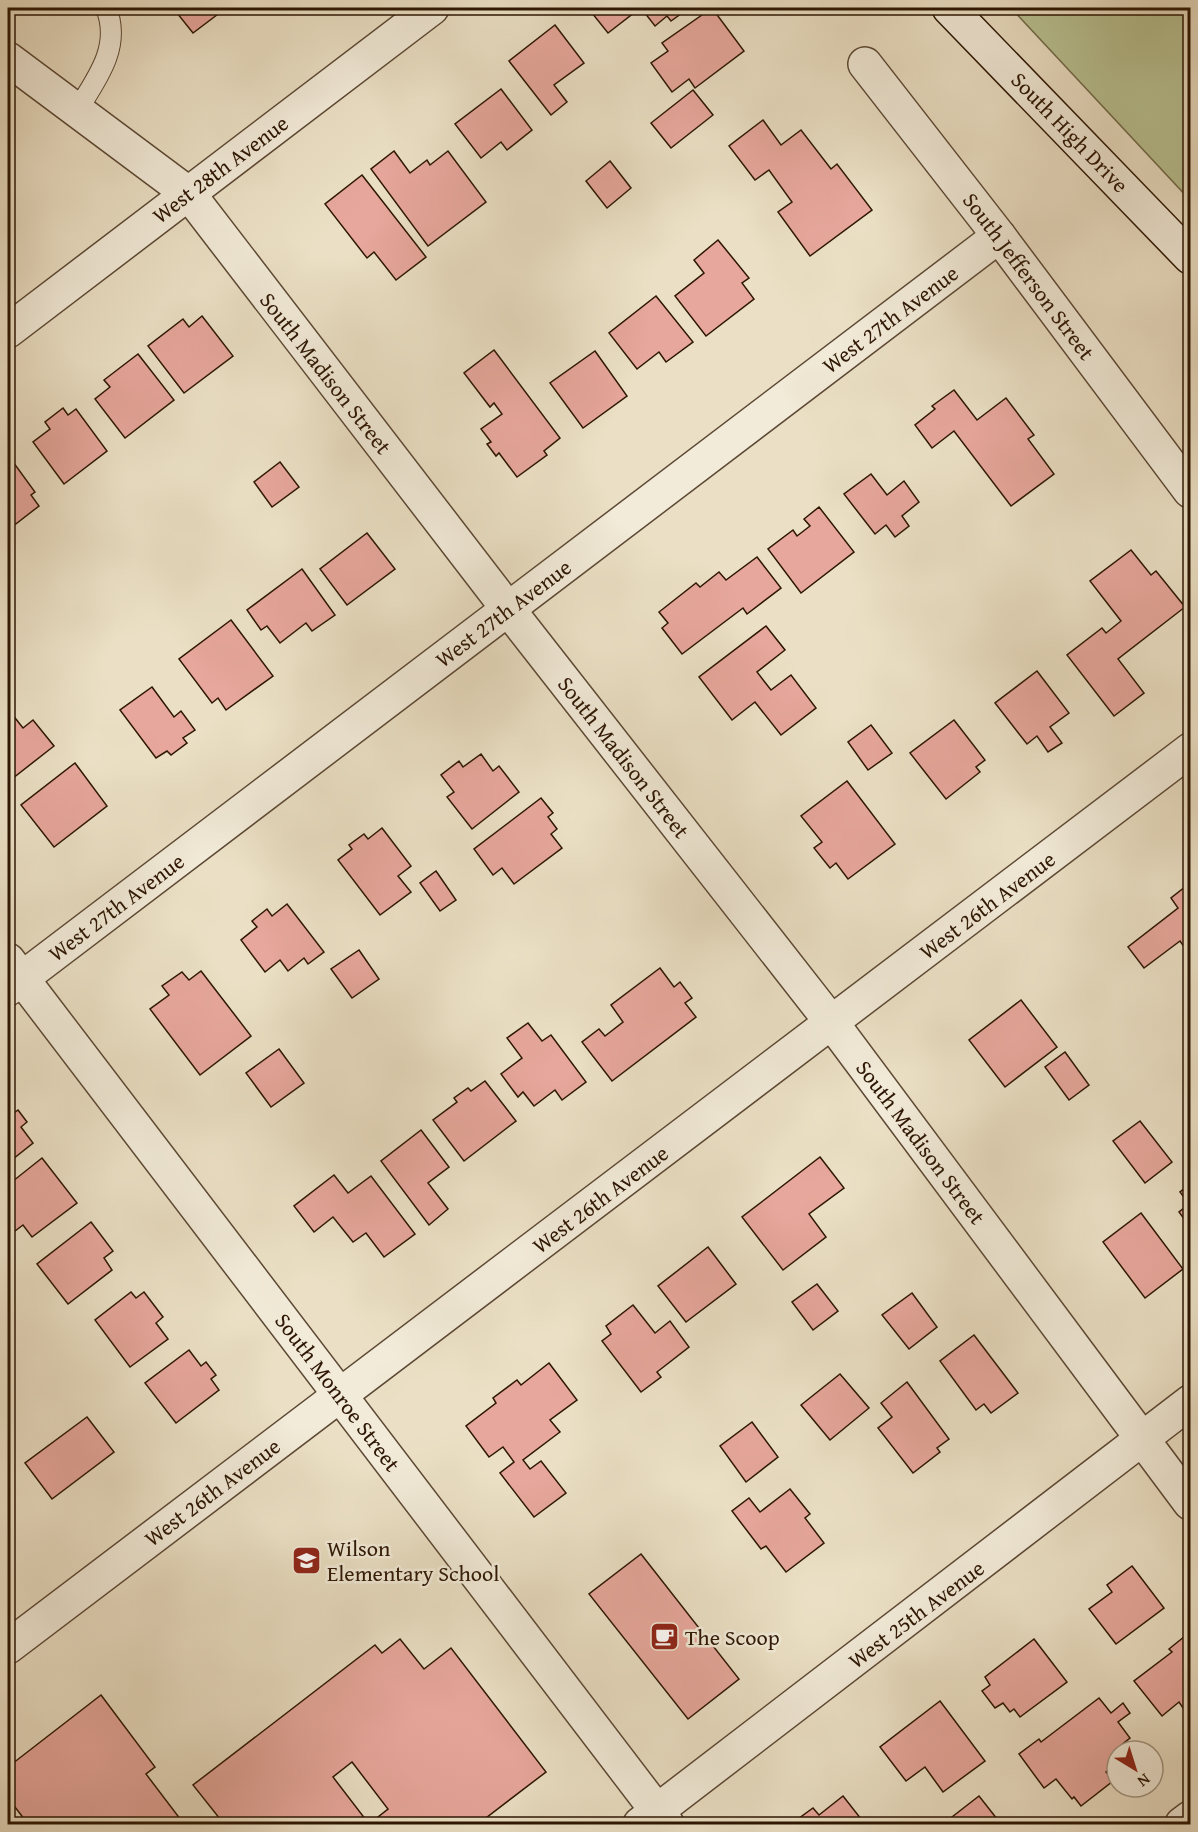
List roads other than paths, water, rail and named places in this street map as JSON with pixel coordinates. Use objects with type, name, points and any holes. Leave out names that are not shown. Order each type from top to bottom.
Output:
[{"type":"street","name":"West 28th Avenue","points":[[8,331],[432,8]]},
{"type":"street","name":"South High Drive","points":[[949,8],[1191,257]]},
{"type":"street","name":"South Madison Street","points":[[8,59],[76,112],[189,194],[508,609],[832,1023],[1191,1503]]},
{"type":"street","name":"South Jefferson Street","points":[[865,64],[999,236],[1191,491]]},
{"type":"street","name":"West 27th Avenue","points":[[12,976],[508,609],[999,236]]},
{"type":"street","name":"West 26th Avenue","points":[[8,1647],[1191,750]]},
{"type":"street","name":"South Monroe Street","points":[[12,976],[340,1395],[655,1820]]},
{"type":"street","name":"West 25th Avenue","points":[[655,1820],[1191,1402]]},
{"type":"street","points":[[1182,1824],[1191,1818]]},
{"type":"lane","points":[[76,112],[106,62],[112,30],[106,8]]},
{"type":"place","name":"Wilson Elementary School","points":[[306,1561]]},
{"type":"place","name":"The Scoop","points":[[664,1637]]}]
